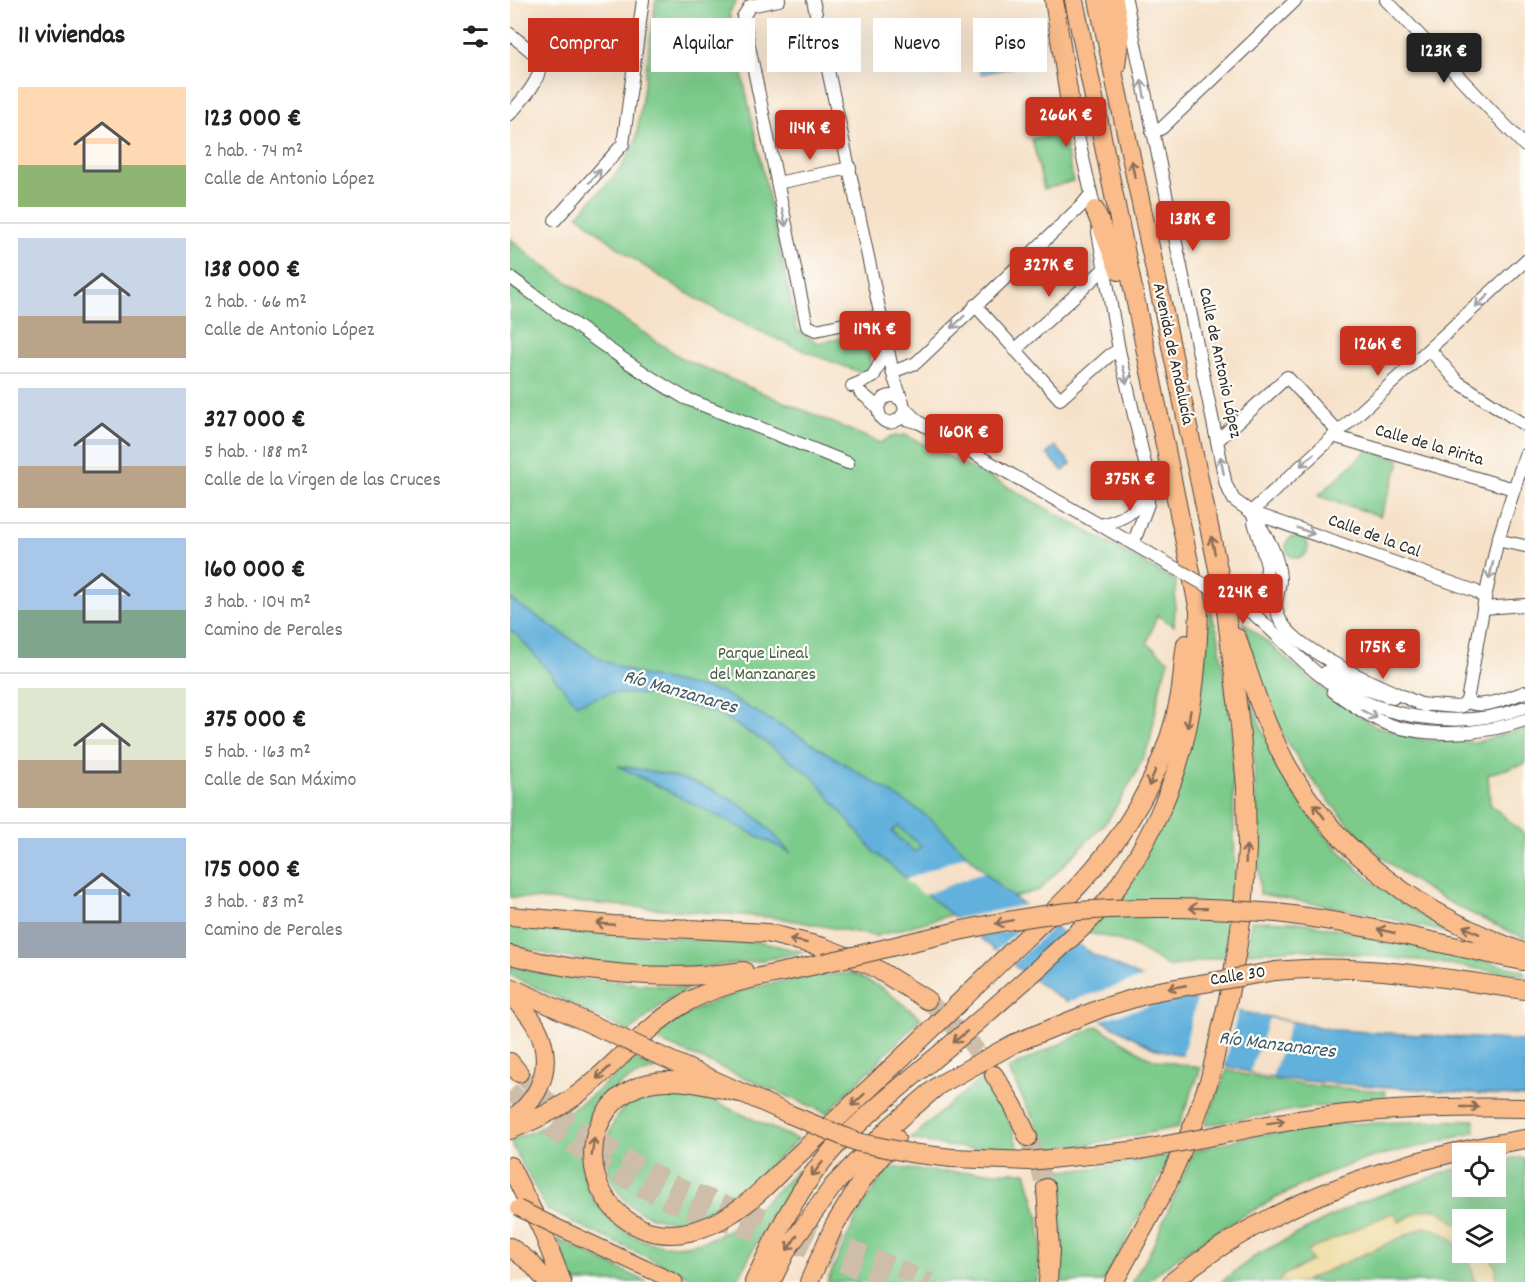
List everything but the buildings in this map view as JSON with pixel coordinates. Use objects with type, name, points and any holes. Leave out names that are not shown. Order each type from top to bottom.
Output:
[{"type":"highway","points":[[1054,0],[1070,97]]},
{"type":"highway","points":[[1061,0],[1071,44],[1089,75]]},
{"type":"highway","name":"Avenida de Andalucía","points":[[1074,0],[1189,557]]},
{"type":"highway","name":"Avenida de Andalucía","points":[[1098,0],[1228,600]]},
{"type":"highway","points":[[1114,0],[1120,33],[1114,80]]},
{"type":"highway","points":[[1093,202],[1116,260],[1131,320],[1143,340]]},
{"type":"highway","points":[[745,1094],[672,1081],[648,1084],[626,1094],[601,1121],[594,1138],[592,1156],[593,1168],[601,1192],[615,1210],[633,1224],[654,1233],[666,1234],[699,1229],[734,1213],[832,1124],[978,984],[1106,856],[1145,794],[1170,731],[1180,694],[1190,616],[1189,557]]},
{"type":"highway","points":[[754,1282],[776,1233],[806,1184],[834,1148],[870,1113],[1004,999],[1087,923],[1115,890],[1134,861],[1157,816],[1179,762],[1191,709],[1199,611],[1189,557]]},
{"type":"highway","points":[[1228,600],[1262,713],[1287,765],[1319,813],[1347,844],[1393,885],[1443,917],[1525,953]]},
{"type":"highway","points":[[1114,1282],[1166,1187],[1194,1123],[1210,1078],[1229,995],[1244,897],[1247,849],[1246,786],[1228,600]]},
{"type":"highway","points":[[510,1130],[542,1117],[582,1091],[642,1035],[689,1002],[733,983],[1020,919],[1066,912],[1110,909],[1202,908],[1277,912],[1365,926],[1525,962]]},
{"type":"highway","points":[[510,916],[613,925],[767,933],[823,947],[872,966],[927,1000]]},
{"type":"highway","points":[[510,955],[581,970],[680,975],[734,973],[800,963],[823,963]]},
{"type":"highway","name":"Calle 30","points":[[966,1070],[1015,1043],[1102,1008],[1158,991],[1276,970],[1314,967],[1386,970],[1525,990]]},
{"type":"highway","points":[[510,987],[789,1114],[857,1142],[910,1153],[952,1158],[1029,1161],[1140,1150],[1267,1123],[1371,1110],[1445,1107],[1525,1108]]},
{"type":"highway","points":[[510,997],[521,1005],[535,1022],[544,1045],[545,1056],[543,1078],[538,1089],[525,1107],[510,1120]]},
{"type":"highway","points":[[771,1282],[788,1248],[833,1186],[912,1107],[939,1085],[966,1070]]},
{"type":"highway","points":[[809,1282],[834,1226],[861,1182],[903,1129],[966,1070]]},
{"type":"highway","points":[[994,1075],[1013,1105],[1028,1137]]},
{"type":"highway","points":[[1172,1282],[1229,1242],[1265,1221],[1330,1190],[1394,1167],[1473,1147],[1525,1139]]},
{"type":"highway","points":[[510,1166],[542,1230],[562,1282]]},
{"type":"highway","points":[[1046,1188],[1050,1250],[1048,1282]]},
{"type":"highway","points":[[1191,1282],[1208,1268],[1229,1242]]},
{"type":"highway","points":[[510,1247],[531,1263],[547,1282]]},
{"type":"main road","points":[[514,1206],[675,1282]]},
{"type":"street","points":[[555,220],[623,144],[643,0]]},
{"type":"street","points":[[778,0],[750,6],[743,17],[807,326],[816,330],[881,316]]},
{"type":"street","points":[[813,0],[887,349],[903,409]]},
{"type":"street","points":[[1045,0],[1070,97],[1093,202],[1119,350],[1148,482],[1149,492],[1145,514],[1134,544]]},
{"type":"street","name":"Calle de Antonio López","points":[[1126,0],[1226,485],[1234,500],[1251,512]]},
{"type":"street","points":[[1152,133],[1162,128],[1296,0]]},
{"type":"street","points":[[1386,0],[1525,146]]},
{"type":"street","points":[[510,34],[536,56],[539,62],[536,83],[510,114]]},
{"type":"street","points":[[777,183],[850,168]]},
{"type":"street","points":[[903,409],[890,423],[884,421],[879,415],[893,375],[916,363],[1082,205],[1093,202]]},
{"type":"street","points":[[1251,512],[1525,261]]},
{"type":"street","points":[[1015,350],[1104,269]]},
{"type":"street","points":[[510,277],[607,347],[685,398],[848,463]]},
{"type":"street","points":[[975,305],[1060,399],[1119,350]]},
{"type":"street","points":[[852,386],[873,377],[887,349]]},
{"type":"street","points":[[1430,350],[1458,382],[1525,425]]},
{"type":"street","points":[[1217,441],[1287,378],[1335,434]]},
{"type":"street","points":[[883,401],[892,395],[903,409],[920,423],[1134,544],[1257,617],[1318,674],[1344,690],[1377,705],[1433,719],[1502,715],[1525,707]]},
{"type":"street","name":"Calle de la Pirita","points":[[1335,434],[1508,487],[1515,487]]},
{"type":"street","points":[[1308,665],[1377,694],[1425,706],[1462,706],[1467,701],[1497,543],[1515,487],[1522,475],[1525,455]]},
{"type":"street","points":[[1100,525],[1128,516],[1140,503],[1148,482]]},
{"type":"street","points":[[1228,600],[1254,592],[1266,581],[1267,565],[1251,512]]},
{"type":"street","points":[[1251,512],[1269,539],[1279,567],[1277,614],[1292,633],[1311,650],[1346,670],[1425,706]]},
{"type":"street","name":"Calle de la Cal","points":[[1251,512],[1475,591],[1484,603]]},
{"type":"street","points":[[1497,543],[1501,541],[1525,546]]},
{"type":"street","points":[[1484,603],[1525,605]]},
{"type":"street","points":[[1308,665],[1319,680],[1342,698],[1382,722],[1446,733],[1486,730],[1525,720]]},
{"type":"street","points":[[1467,701],[1471,704],[1482,705],[1525,692]]},
{"type":"green space","points":[[656,0],[737,0],[729,13],[730,18],[653,18]]},
{"type":"green space","points":[[651,35],[651,72],[742,72],[797,330],[818,343],[869,333],[870,364],[865,374],[788,344],[714,308],[643,265],[578,215],[622,167],[636,140]]},
{"type":"green space","points":[[1062,132],[1073,181],[1044,189],[1032,139]]},
{"type":"green space","name":"Parque Lineal del Manzanares","points":[[510,238],[532,258],[683,359],[880,443],[891,437],[905,435],[1001,483],[1176,581],[1174,626],[1157,615],[1147,643],[1169,661],[1161,682],[1150,742],[1134,777],[1108,820],[1039,890],[876,936],[779,918],[510,897]]},
{"type":"green space","points":[[1368,450],[1400,460],[1380,516],[1318,496]]},
{"type":"green space","points":[[1297,536],[1305,539],[1308,547],[1305,555],[1297,558],[1289,555],[1286,547],[1289,539]]},
{"type":"green space","points":[[1210,609],[1218,634],[1232,731],[1235,880],[1225,956],[1169,967],[1130,945],[1087,933],[1128,886],[1199,696]]},
{"type":"green space","points":[[1243,622],[1316,684],[1373,725],[1424,740],[1477,742],[1525,728],[1525,764],[1488,774],[1490,804],[1525,835],[1525,938],[1423,887],[1401,872],[1357,833],[1300,762],[1272,713],[1259,680]]},
{"type":"green space","points":[[1252,702],[1287,781],[1320,828],[1339,850],[1382,889],[1451,934],[1368,913],[1260,894],[1249,703]]},
{"type":"green space","points":[[1251,921],[1299,922],[1426,947],[1525,971],[1525,976],[1426,961],[1298,949],[1248,953]]},
{"type":"green space","points":[[510,925],[589,933],[759,942],[805,952],[757,961],[687,969],[629,965],[555,956],[510,944]]},
{"type":"green space","points":[[510,966],[557,977],[689,988],[667,1000],[629,1032],[510,975]]},
{"type":"green space","points":[[852,973],[882,988],[921,1018],[827,1113],[652,1038],[693,1011],[735,994],[793,979]]},
{"type":"green space","points":[[1097,1026],[1151,1059],[1201,1068],[1178,1127],[1050,1152],[1008,1069]]},
{"type":"green space","points":[[634,1059],[656,1069],[629,1079],[615,1088],[591,1117],[581,1148],[584,1179],[598,1206],[620,1228],[649,1242],[683,1245],[719,1235],[751,1214],[797,1171],[800,1175],[766,1227],[737,1282],[700,1282],[547,1210],[510,1141],[547,1125],[590,1097]]},
{"type":"green space","points":[[1227,1070],[1285,1082],[1385,1091],[1385,1101],[1313,1107],[1205,1125]]},
{"type":"green space","points":[[982,1078],[1007,1116],[1020,1153],[947,1146],[911,1139],[952,1102]]},
{"type":"green space","points":[[667,1088],[682,1088],[700,1095],[798,1140],[742,1189],[705,1213],[684,1220],[663,1220],[645,1214],[629,1204],[616,1189],[609,1171],[607,1151],[613,1124],[626,1105],[643,1095]]},
{"type":"green space","points":[[1474,1120],[1475,1131],[1359,1161],[1302,1185],[1216,1232],[1174,1260],[1147,1282],[1132,1282],[1151,1250],[1194,1151],[1243,1138],[1340,1124]]},
{"type":"green space","points":[[1171,1155],[1102,1282],[1059,1282],[1063,1246],[1056,1170],[1086,1169]]},
{"type":"green space","points":[[1525,1158],[1525,1282],[1496,1282],[1496,1267],[1493,1263],[1506,1263],[1506,1209],[1452,1209],[1452,1220],[1436,1209],[1420,1211],[1398,1222],[1394,1213],[1308,1251],[1313,1260],[1284,1275],[1278,1282],[1221,1282],[1258,1254],[1358,1203],[1452,1170],[1452,1197],[1506,1197],[1506,1160]]},
{"type":"green space","points":[[888,1167],[939,1172],[1026,1172],[1039,1219],[1041,1245],[1037,1282],[827,1282],[859,1212]]},
{"type":"green space","points":[[1424,1227],[1437,1228],[1452,1239],[1452,1263],[1470,1263],[1475,1282],[1302,1282]]},
{"type":"green space","points":[[557,1239],[647,1282],[573,1282]]},
{"type":"sand","points":[[1436,1209],[1452,1220],[1452,1240],[1445,1234],[1424,1227],[1302,1282],[1278,1282],[1284,1275],[1312,1261],[1307,1251],[1394,1212],[1399,1222],[1420,1211]]},
{"type":"sand","points":[[1493,1263],[1496,1267],[1496,1282],[1475,1282],[1471,1264]]},
{"type":"water","points":[[1055,446],[1071,464],[1063,471],[1047,454]]},
{"type":"water","name":"Río Manzanares","points":[[510,599],[604,661],[638,674],[721,692],[806,740],[914,807],[933,821],[1002,889],[1092,954],[1180,996],[1242,1012],[1335,1030],[1525,1041],[1525,1097],[1277,1079],[1153,1048],[1057,996],[1016,967],[874,852],[812,776],[765,742],[720,715],[656,695],[611,693],[577,704],[518,636],[510,630]],"holes":[[[898,826],[921,846],[915,852],[892,832]]]},
{"type":"water","points":[[618,766],[657,772],[713,790],[746,809],[762,822],[791,853]]},
{"type":"pier","points":[[966,855],[984,872],[924,895],[905,880]]},
{"type":"pier","points":[[1028,904],[1056,924],[1011,966],[994,953],[1019,929],[975,937],[954,919]]},
{"type":"pier","points":[[1144,977],[1187,995],[1096,1021],[1064,1003]]},
{"type":"pier","points":[[1197,998],[1239,1008],[1224,1069],[1182,1058]]},
{"type":"pier","points":[[1269,1018],[1291,1022],[1272,1077],[1250,1072]]},
{"type":"tunnel","points":[[927,1000],[970,1042],[993,1073]]},
{"type":"tunnel","points":[[519,1073],[568,1120],[619,1154],[675,1185],[724,1204],[815,1233],[930,1282]]},
{"type":"tunnel","points":[[510,1091],[557,1134],[607,1169],[667,1201],[805,1248],[888,1282]]},
{"type":"tunnel","points":[[1028,1137],[1046,1188]]}]
